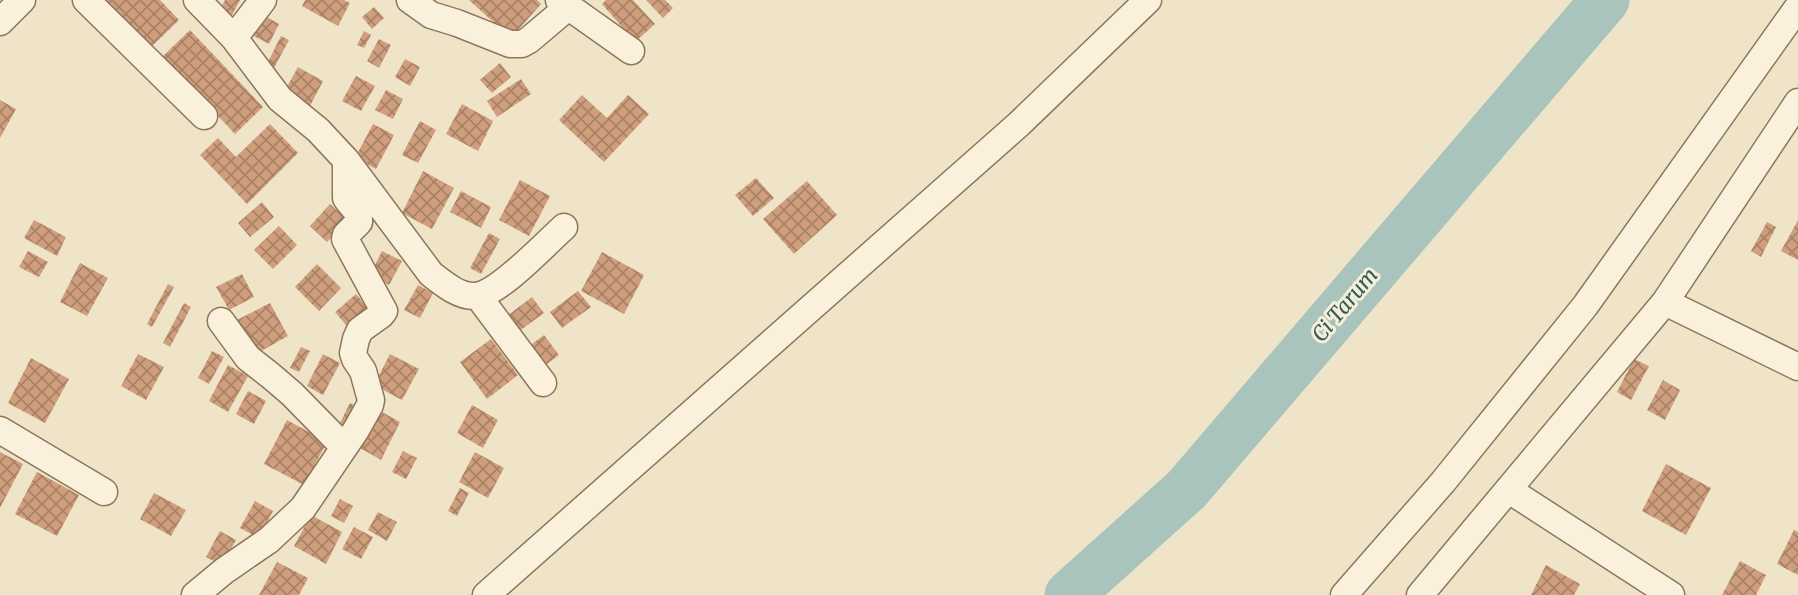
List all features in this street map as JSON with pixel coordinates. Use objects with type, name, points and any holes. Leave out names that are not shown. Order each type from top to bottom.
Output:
[{"type":"street","points":[[0,22],[22,0]]},
{"type":"street","points":[[86,0],[204,116]]},
{"type":"street","points":[[197,0],[234,38],[280,99],[318,130],[346,160],[431,274],[449,288],[478,296],[512,276],[564,227]]},
{"type":"street","points":[[234,38],[263,0]]},
{"type":"street","points":[[410,0],[431,15],[509,44],[522,44],[529,40],[564,3],[631,51]]},
{"type":"street","points":[[486,595],[1019,124],[1148,0]]},
{"type":"street","points":[[1344,595],[1443,482],[1585,306],[1798,7]]},
{"type":"street","points":[[1420,595],[1665,302],[1798,102]]},
{"type":"street","points":[[195,595],[269,540],[303,508],[370,405],[363,371],[354,356],[356,339],[360,330],[384,311],[345,239],[346,234],[359,222],[356,210],[346,198],[346,160]]},
{"type":"street","points":[[478,296],[543,383]]},
{"type":"street","points":[[1665,302],[1798,367]]},
{"type":"street","points":[[221,321],[247,358],[292,394],[344,447]]},
{"type":"street","points":[[0,430],[104,492]]},
{"type":"street","points":[[1509,490],[1671,595]]},
{"type":"building","points":[[100,0],[160,0],[179,20],[146,52]]},
{"type":"building","points":[[225,0],[240,0],[231,17],[219,11]]},
{"type":"building","points":[[305,0],[344,0],[350,3],[338,26],[302,6]]},
{"type":"building","points":[[469,0],[537,0],[541,4],[511,38]]},
{"type":"building","points":[[606,0],[633,0],[655,24],[635,42],[602,4]]},
{"type":"building","points":[[646,0],[665,0],[673,8],[663,18]]},
{"type":"building","points":[[374,7],[384,18],[372,29],[362,17]]},
{"type":"building","points":[[265,16],[279,24],[269,44],[254,36]]},
{"type":"building","points":[[190,30],[263,107],[235,134],[162,57]]},
{"type":"building","points":[[364,31],[371,35],[364,48],[357,45]]},
{"type":"building","points":[[281,36],[289,40],[274,68],[267,64]]},
{"type":"building","points":[[379,39],[391,45],[379,68],[367,61]]},
{"type":"building","points":[[405,59],[420,67],[410,86],[395,77]]},
{"type":"building","points":[[500,63],[511,77],[492,93],[480,80]]},
{"type":"building","points":[[298,67],[323,81],[310,106],[284,92]]},
{"type":"building","points":[[356,76],[375,86],[361,111],[342,101]]},
{"type":"building","points":[[521,79],[531,94],[497,117],[487,101]]},
{"type":"building","points":[[386,90],[403,99],[393,119],[375,110]]},
{"type":"building","points":[[582,95],[607,118],[628,95],[649,114],[604,162],[559,120]]},
{"type":"building","points":[[0,100],[16,109],[0,138]]},
{"type":"building","points":[[462,104],[493,121],[478,151],[446,134]]},
{"type":"building","points":[[420,121],[436,130],[418,163],[402,155]]},
{"type":"building","points":[[270,124],[298,153],[247,204],[200,155],[218,138],[236,157]]},
{"type":"building","points":[[373,124],[394,135],[376,169],[355,158]]},
{"type":"building","points":[[423,171],[454,188],[432,229],[402,213]]},
{"type":"building","points":[[756,178],[774,198],[753,216],[735,195]]},
{"type":"building","points":[[520,180],[550,196],[529,236],[499,220]]},
{"type":"building","points":[[807,181],[837,215],[794,254],[763,219]]},
{"type":"building","points":[[461,191],[491,207],[481,228],[450,212]]},
{"type":"building","points":[[262,202],[274,217],[250,237],[238,223]]},
{"type":"building","points":[[330,204],[347,220],[327,242],[310,226]]},
{"type":"building","points":[[34,220],[66,237],[57,256],[24,238]]},
{"type":"building","points":[[1798,220],[1798,260],[1781,251]]},
{"type":"building","points":[[1767,222],[1776,227],[1761,257],[1751,251]]},
{"type":"building","points":[[279,226],[297,245],[273,269],[254,250]]},
{"type":"building","points":[[489,233],[500,239],[481,274],[470,268]]},
{"type":"building","points":[[28,251],[48,262],[39,277],[19,267]]},
{"type":"building","points":[[382,251],[402,261],[389,285],[370,275]]},
{"type":"building","points":[[602,252],[644,275],[624,314],[581,291]]},
{"type":"building","points":[[80,263],[108,278],[87,316],[60,302]]},
{"type":"building","points":[[317,264],[341,288],[319,311],[295,287]]},
{"type":"building","points":[[242,274],[254,297],[229,310],[216,287]]},
{"type":"building","points":[[168,284],[174,287],[152,327],[147,324]]},
{"type":"building","points":[[418,285],[433,293],[420,318],[404,310]]},
{"type":"building","points":[[578,291],[591,307],[562,328],[550,312]]},
{"type":"building","points":[[356,294],[373,314],[351,331],[335,312]]},
{"type":"building","points":[[532,297],[544,313],[518,332],[507,316]]},
{"type":"building","points":[[184,303],[191,307],[170,347],[163,343]]},
{"type":"building","points":[[270,303],[288,336],[252,356],[233,322]]},
{"type":"building","points":[[544,335],[559,355],[539,370],[524,350]]},
{"type":"building","points":[[491,339],[518,375],[487,399],[460,362]]},
{"type":"building","points":[[301,347],[310,351],[299,372],[290,368]]},
{"type":"building","points":[[212,351],[224,357],[209,384],[198,378]]},
{"type":"building","points":[[138,354],[164,367],[146,400],[121,386]]},
{"type":"building","points":[[323,354],[340,363],[323,395],[307,386]]},
{"type":"building","points":[[390,354],[419,369],[402,400],[374,385]]},
{"type":"building","points":[[31,358],[69,379],[45,423],[8,403]]},
{"type":"building","points":[[1634,359],[1649,366],[1631,400],[1617,392]]},
{"type":"building","points":[[228,365],[248,376],[228,412],[209,401]]},
{"type":"building","points":[[1663,380],[1680,390],[1665,420],[1647,410]]},
{"type":"building","points":[[248,391],[266,401],[254,424],[236,414]]},
{"type":"building","points":[[350,403],[361,409],[350,428],[340,423]]},
{"type":"building","points":[[472,405],[498,420],[483,448],[457,433]]},
{"type":"building","points":[[373,407],[400,422],[381,460],[353,444]]},
{"type":"building","points":[[287,420],[327,442],[304,485],[264,464]]},
{"type":"building","points":[[403,451],[417,458],[406,479],[392,472]]},
{"type":"building","points":[[0,452],[23,464],[0,508]]},
{"type":"building","points":[[475,452],[504,468],[488,498],[459,482]]},
{"type":"building","points":[[1666,464],[1711,488],[1686,535],[1642,511]]},
{"type":"building","points":[[37,472],[79,495],[57,536],[15,514]]},
{"type":"building","points":[[460,488],[469,493],[457,516],[448,511]]},
{"type":"building","points":[[154,493],[186,510],[171,536],[140,519]]},
{"type":"building","points":[[340,499],[353,506],[344,523],[331,516]]},
{"type":"building","points":[[255,501],[273,511],[259,538],[240,528]]},
{"type":"building","points":[[378,512],[397,522],[387,541],[368,530]]},
{"type":"building","points":[[311,515],[342,532],[326,564],[294,546]]},
{"type":"building","points":[[354,527],[373,537],[361,559],[342,549]]},
{"type":"building","points":[[1794,530],[1798,532],[1798,575],[1777,564]]},
{"type":"building","points":[[220,531],[236,540],[222,565],[206,557]]},
{"type":"building","points":[[1740,561],[1766,575],[1756,595],[1722,595]]},
{"type":"building","points":[[277,562],[308,578],[299,595],[259,595]]},
{"type":"building","points":[[1546,565],[1580,584],[1574,595],[1531,595]]},
{"type":"waterway","name":"Ci Tarum","points":[[1069,595],[1187,489],[1605,0]]}]
